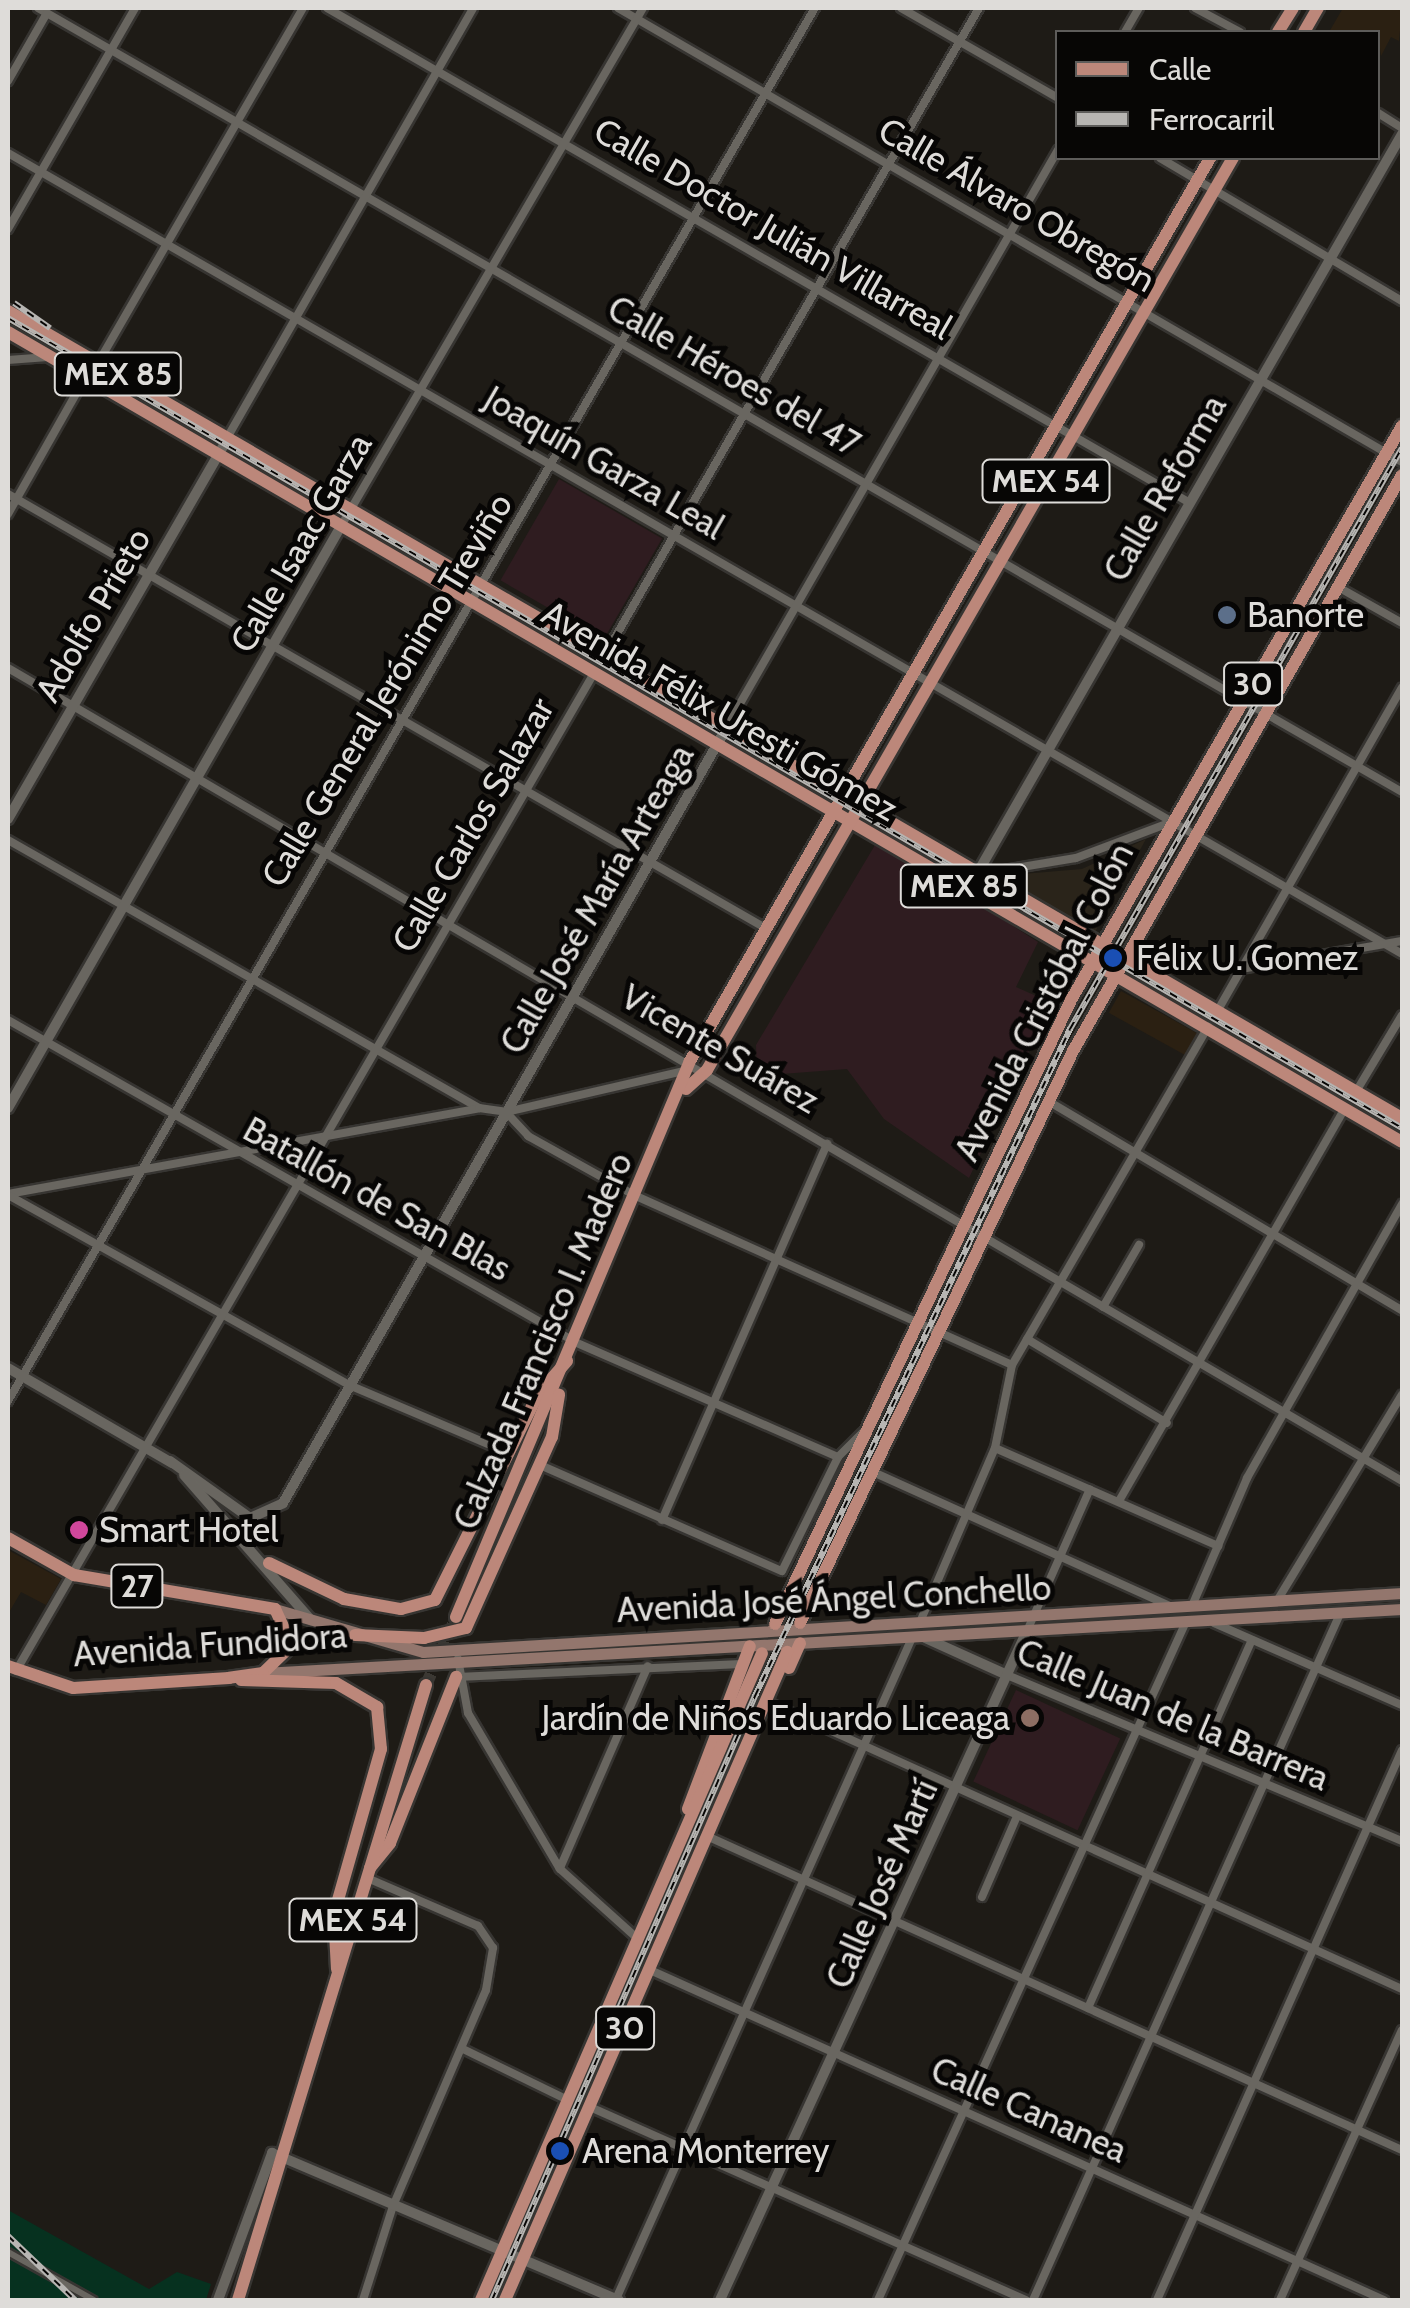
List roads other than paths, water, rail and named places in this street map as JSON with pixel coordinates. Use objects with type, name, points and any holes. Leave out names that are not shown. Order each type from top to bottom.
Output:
[{"type":"main road","points":[[1279,30],[1292,8]]},
{"type":"main road","points":[[1305,30],[1318,8]]},
{"type":"main road","name":"Calzada Francisco I. Madero","points":[[456,1617],[570,1360],[636,1196],[686,1089],[688,1066],[1209,160]]},
{"type":"main road","name":"Calzada Francisco I. Madero","points":[[686,1089],[708,1070],[1232,160]]},
{"type":"main road","name":"Avenida Félix Uresti Gómez","points":[[8,311],[1402,1118]]},
{"type":"main road","name":"Avenida Félix Uresti Gómez","points":[[8,332],[1402,1142]]},
{"type":"main road","name":"Avenida Cristóbal Colón","points":[[775,1624],[1092,961],[1402,426]]},
{"type":"main road","name":"Avenida Cristóbal Colón","points":[[804,1625],[1048,1101],[1124,954],[1402,474]]},
{"type":"main road","points":[[269,1563],[325,1594],[387,1608],[426,1605],[450,1581],[507,1452],[549,1375],[570,1360]]},
{"type":"main road","points":[[355,1635],[424,1638],[466,1628],[540,1466],[560,1383]]},
{"type":"main road","name":"27","points":[[8,1538],[74,1575],[276,1609]]},
{"type":"main road","name":"Avenida José Ángel Conchello","points":[[276,1609],[423,1652],[804,1625],[920,1622],[1402,1592]]},
{"type":"main road","points":[[1173,1607],[1185,1624]]},
{"type":"main road","points":[[264,1672],[292,1644],[276,1609]]},
{"type":"main road","name":"Avenida José Ángel Conchello","points":[[421,1660],[756,1650],[800,1643],[1340,1616],[1402,1609]]},
{"type":"main road","points":[[708,1838],[800,1643]]},
{"type":"main road","points":[[686,1826],[694,1775],[742,1664],[756,1650]]},
{"type":"main road","name":"30","points":[[481,2300],[686,1826],[756,1650]]},
{"type":"main road","name":"30","points":[[505,2300],[787,1652]]},
{"type":"main road","name":"Avenida Fundidora","points":[[12,1668],[73,1688],[421,1660]]},
{"type":"main road","points":[[367,1874],[390,1843],[456,1677]]},
{"type":"main road","points":[[229,1678],[336,1682],[377,1706],[381,1750],[334,1914],[338,1973]]},
{"type":"main road","name":"MEX 54","points":[[238,2300],[426,1685]]},
{"type":"main road","points":[[637,1938],[650,1970]]},
{"type":"street","points":[[8,229],[136,8]]},
{"type":"street","points":[[98,362],[303,8]]},
{"type":"street","name":"Calle Doctor Julián Villarreal","points":[[327,8],[568,142],[1190,503]]},
{"type":"street","points":[[226,439],[473,8]]},
{"type":"street","name":"Calle Álvaro Obregón","points":[[618,8],[1146,310],[1402,462]]},
{"type":"street","name":"Calle Isaac Garza","points":[[8,1108],[122,904],[643,8]]},
{"type":"street","name":"Calle General Jerónimo Treviño","points":[[8,1401],[399,715],[471,603],[815,8]]},
{"type":"street","points":[[901,8],[1055,96]]},
{"type":"street","name":"Calle Carlos Salazar","points":[[12,1668],[74,1575],[294,1184],[979,8]]},
{"type":"street","points":[[1125,30],[1139,8]]},
{"type":"street","points":[[1195,8],[1236,30]]},
{"type":"street","points":[[8,81],[42,10]]},
{"type":"street","name":"Calle Héroes del 47","points":[[42,10],[1402,792]]},
{"type":"street","points":[[1380,114],[1402,131]]},
{"type":"street","name":"Calle Reforma","points":[[979,873],[1402,131]]},
{"type":"street","name":"Joaquín Garza Leal","points":[[8,153],[1402,954]]},
{"type":"street","name":"Calle José María Arteaga","points":[[170,1461],[239,1514],[270,1516],[651,862],[1055,155]]},
{"type":"street","points":[[1163,160],[1402,300]]},
{"type":"street","points":[[8,360],[50,357]]},
{"type":"street","points":[[8,514],[12,497],[85,378]]},
{"type":"street","name":"Adolfo Prieto","points":[[8,819],[226,439]]},
{"type":"street","points":[[12,497],[274,642],[523,791],[766,929]]},
{"type":"street","points":[[1338,587],[1402,624]]},
{"type":"street","name":"Vicente Suárez","points":[[8,668],[450,920],[688,1066],[708,1070],[1102,1308],[1402,1481]]},
{"type":"street","points":[[1218,1010],[1402,688]]},
{"type":"street","points":[[979,873],[1076,858],[1174,821]]},
{"type":"street","points":[[8,840],[480,1108]]},
{"type":"street","points":[[1241,969],[1402,941]]},
{"type":"street","points":[[1357,1090],[1402,1015]]},
{"type":"street","name":"Batallón de San Blas","points":[[8,1020],[577,1343],[838,1457]]},
{"type":"street","points":[[920,1622],[995,1448],[1012,1365],[1208,1027]]},
{"type":"street","points":[[8,1195],[235,1150],[323,1138],[480,1108],[506,1112],[688,1066]]},
{"type":"street","points":[[1048,1101],[1402,1310]]},
{"type":"street","points":[[1119,1501],[1344,1109]]},
{"type":"street","points":[[506,1112],[528,1136],[636,1196],[775,1264],[942,1330],[1012,1365]]},
{"type":"street","points":[[662,1520],[827,1144]]},
{"type":"street","points":[[8,1195],[221,1318],[349,1385],[507,1452]]},
{"type":"street","points":[[1192,1606],[1283,1414],[1402,1204]]},
{"type":"street","points":[[1102,1308],[1138,1245]]},
{"type":"street","points":[[1027,1339],[1166,1423]]},
{"type":"street","points":[[8,1368],[170,1461],[269,1563],[311,1621]]},
{"type":"street","points":[[1276,1601],[1402,1396]]},
{"type":"street","points":[[540,1466],[782,1571],[838,1457],[869,1426]]},
{"type":"street","points":[[995,1448],[1218,1546]]},
{"type":"street","points":[[872,1474],[1173,1607]]},
{"type":"street","name":"Calle José Martí","points":[[720,2300],[1090,1490]]},
{"type":"street","points":[[590,2107],[1029,2300],[1094,2170],[1340,1616]]},
{"type":"street","points":[[1214,1622],[1402,1705]]},
{"type":"street","points":[[878,2300],[1185,1624]]},
{"type":"street","points":[[218,2300],[263,2160],[283,2155],[393,2206],[618,2300],[802,1878],[862,1746],[918,1637]]},
{"type":"street","name":"Calle Juan de la Barrera","points":[[918,1637],[1402,1841]]},
{"type":"street","points":[[1088,2008],[1252,1640]]},
{"type":"street","points":[[458,1658],[456,1677],[560,1869],[637,1938]]},
{"type":"street","points":[[456,1677],[742,1664]]},
{"type":"street","points":[[560,1869],[648,1666]]},
{"type":"street","points":[[772,1704],[1402,1989]]},
{"type":"street","points":[[1157,2300],[1402,1750]]},
{"type":"street","points":[[982,1897],[1017,1816]]},
{"type":"street","points":[[708,1838],[1402,2150]]},
{"type":"street","points":[[363,2300],[393,2206],[463,2048],[492,1968],[488,1936],[367,1874]]},
{"type":"street","name":"Calle Cananea","points":[[650,1970],[1384,2300]]},
{"type":"street","points":[[1280,2300],[1402,2030]]},
{"type":"street","points":[[463,2048],[566,2098]]},
{"type":"street","points":[[8,2252],[94,2300]]},
{"type":"tunnel","points":[[426,1685],[453,1624]]},
{"type":"railway","points":[[14,303],[50,328]]},
{"type":"railway","points":[[8,318],[1402,1128]]},
{"type":"railway","points":[[492,2300],[755,1696],[1070,1029],[1402,448]]},
{"type":"railway","points":[[8,2236],[75,2300]]},
{"type":"place","name":"Banorte","points":[[1227,615]]},
{"type":"place","name":"Félix U. Gomez","points":[[1113,958]]},
{"type":"place","name":"Smart Hotel","points":[[79,1530]]},
{"type":"place","name":"Jardín de Niños Eduardo Liceaga","points":[[1030,1718]]},
{"type":"place","name":"Arena Monterrey","points":[[560,2151]]}]
